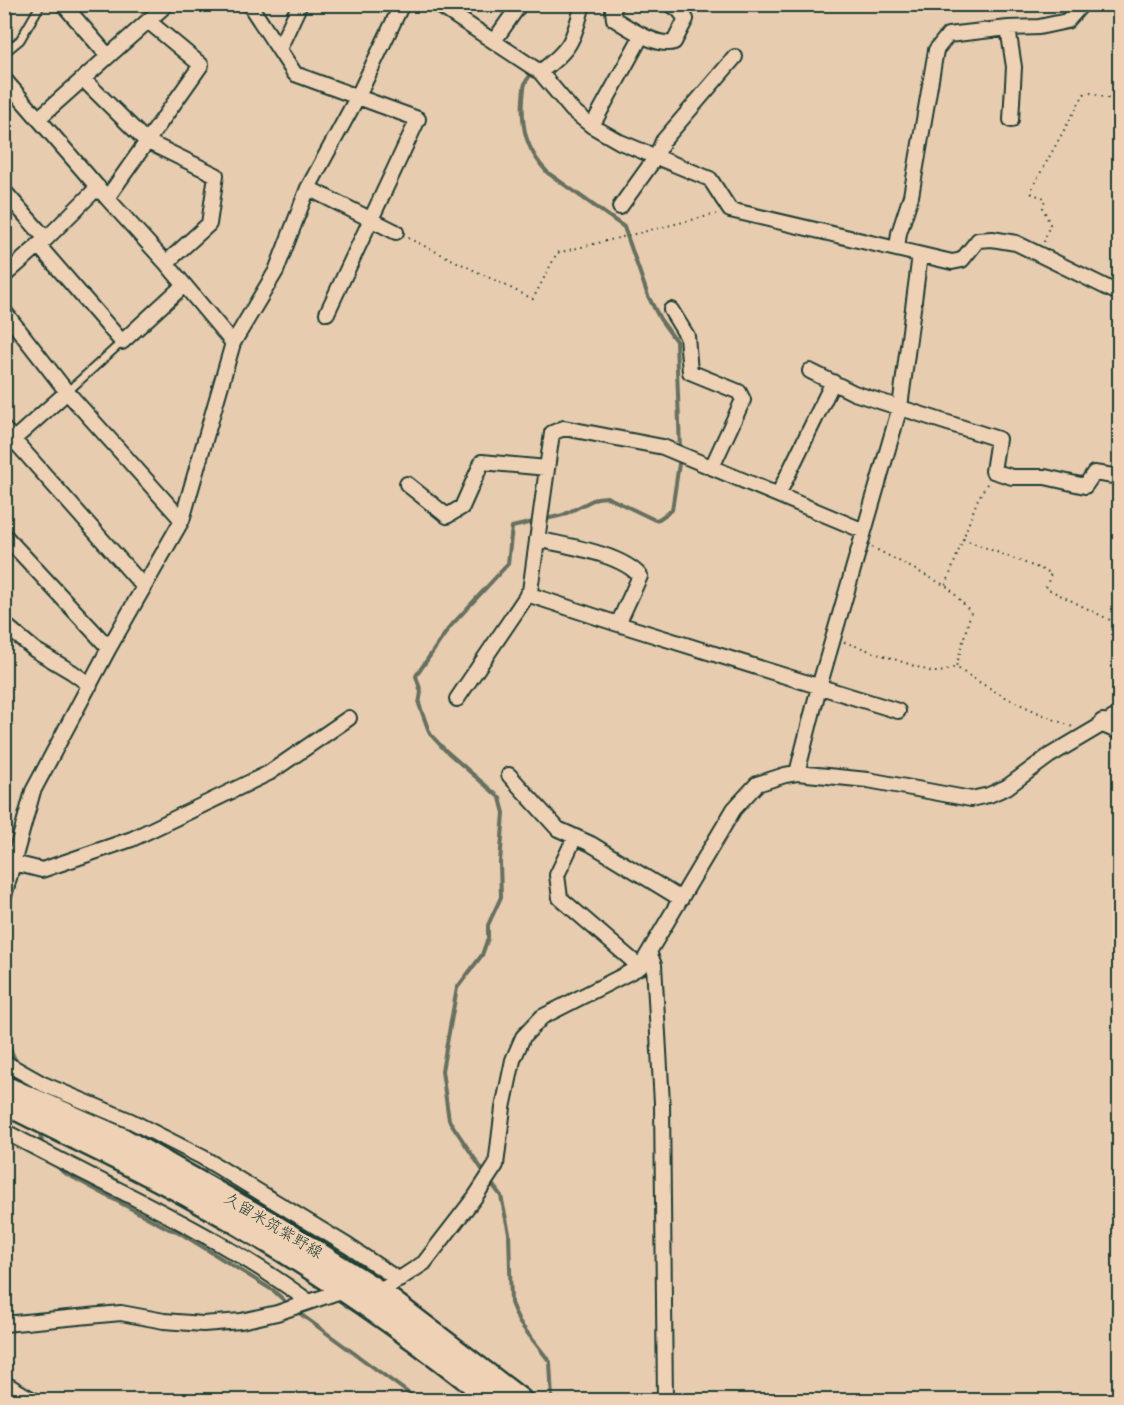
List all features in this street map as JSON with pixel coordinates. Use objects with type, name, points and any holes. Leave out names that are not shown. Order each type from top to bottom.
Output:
[{"type":"main road","name":"久留米筑紫野線","points":[[4,1087],[122,1139],[266,1221],[379,1292],[520,1401]]},
{"type":"main road","name":"久留米筑紫野線","points":[[4,1104],[186,1194],[257,1235],[344,1290],[431,1351],[493,1401]]},
{"type":"street","points":[[63,4],[108,57]]},
{"type":"street","points":[[39,118],[168,4]]},
{"type":"street","points":[[249,4],[295,74],[418,119],[327,313]]},
{"type":"street","points":[[279,49],[300,4]]},
{"type":"street","points":[[4,896],[9,861],[33,791],[182,520],[233,343],[276,271],[308,189],[358,96],[402,4]]},
{"type":"street","points":[[436,4],[540,72],[572,110],[592,126],[620,142],[710,179],[730,210],[952,262],[962,260],[978,240],[992,239],[1016,243],[1119,294]]},
{"type":"street","points":[[494,41],[520,4]]},
{"type":"street","points":[[540,72],[555,61],[573,40],[583,4]]},
{"type":"street","points":[[616,4],[613,10],[614,19],[666,45],[675,42],[686,19],[678,9],[669,4]]},
{"type":"street","points":[[897,249],[899,233],[911,196],[936,50],[948,35],[1039,27],[1067,21],[1082,4]]},
{"type":"street","points":[[4,276],[102,192],[146,141],[201,65],[148,21]]},
{"type":"street","points":[[1008,28],[1014,67],[1011,120]]},
{"type":"street","points":[[592,126],[642,34]]},
{"type":"street","points":[[620,207],[656,157],[663,141],[735,57]]},
{"type":"street","points":[[4,80],[166,263],[233,343]]},
{"type":"street","points":[[84,80],[146,141],[216,175],[209,224],[166,263]]},
{"type":"street","points":[[308,189],[396,232]]},
{"type":"street","points":[[4,191],[122,342],[184,285]]},
{"type":"street","points":[[797,773],[819,687],[900,407],[920,255]]},
{"type":"street","points":[[671,310],[687,336],[690,372],[739,392],[743,400],[712,467]]},
{"type":"street","points":[[4,311],[67,392],[182,520]]},
{"type":"street","points":[[810,371],[854,393],[998,439],[993,471],[1012,477],[1045,477],[1085,486],[1094,473],[1119,477]]},
{"type":"street","points":[[778,495],[833,382]]},
{"type":"street","points":[[67,392],[7,438],[144,586]]},
{"type":"street","points":[[457,699],[530,591],[552,433],[564,428],[663,447],[778,495],[863,536]]},
{"type":"street","points":[[407,484],[447,516],[462,507],[482,462],[547,468]]},
{"type":"street","points":[[4,535],[110,648]]},
{"type":"street","points":[[537,539],[605,556],[634,569],[640,576],[618,624]]},
{"type":"street","points":[[528,594],[898,711]]},
{"type":"street","points":[[4,624],[35,650],[90,685]]},
{"type":"street","points":[[379,1292],[424,1263],[476,1197],[496,1165],[503,1108],[513,1060],[523,1037],[542,1017],[640,967],[734,809],[757,784],[797,773],[868,780],[971,799],[1007,788],[1049,756],[1087,735],[1111,727],[1119,714]]},
{"type":"street","points":[[9,861],[42,870],[132,839],[269,772],[349,718]]},
{"type":"street","points":[[509,775],[558,829],[591,844],[681,899]]},
{"type":"street","points":[[575,837],[557,875],[560,898],[640,967]]},
{"type":"street","points":[[649,952],[654,965],[662,1103],[665,1401]]},
{"type":"street","points":[[4,1062],[44,1084],[131,1120],[202,1157],[348,1246],[399,1280]]},
{"type":"street","points":[[4,1131],[163,1213],[275,1277],[308,1301]]},
{"type":"street","points":[[4,1324],[121,1313],[164,1321],[203,1324],[241,1322],[277,1313],[344,1290]]},
{"type":"street","points":[[4,1383],[33,1401]]},
{"type":"lane","points":[[4,53],[20,40],[40,4]]},
{"type":"lane","points":[[67,392],[122,342]]},
{"type":"path","points":[[1040,256],[1050,224],[1043,208],[1045,198],[1032,194],[1031,190],[1084,94],[1091,93],[1117,101],[1119,99]]},
{"type":"path","points":[[396,232],[533,298],[557,253],[730,210]]},
{"type":"path","points":[[946,585],[977,501],[993,471]]},
{"type":"path","points":[[863,536],[946,585],[971,612],[956,667]]},
{"type":"path","points":[[963,539],[1051,573],[1046,588],[1119,626]]},
{"type":"path","points":[[833,638],[932,672],[956,667],[1037,714],[1076,728],[1087,735]]},
{"type":"waterway","points":[[529,77],[524,90],[523,120],[530,148],[548,173],[624,227],[648,296],[660,319],[676,341],[680,450]]},
{"type":"waterway","points":[[485,1174],[449,1120],[442,1071],[457,988],[482,955],[488,938],[488,925],[501,897],[500,862],[504,813],[500,798],[430,734],[419,704],[421,692],[416,676],[449,628],[508,564],[512,527],[563,515],[597,498],[607,497],[655,520],[659,519],[672,510],[680,457]]},
{"type":"waterway","points":[[4,1035],[17,1064]]},
{"type":"waterway","points":[[39,1130],[43,1146]]},
{"type":"waterway","points":[[55,1164],[63,1172],[169,1229],[177,1231],[274,1291],[289,1305]]},
{"type":"waterway","points":[[489,1180],[501,1196],[509,1233],[511,1303],[519,1322],[550,1362],[552,1400]]},
{"type":"waterway","points":[[295,1310],[418,1400]]}]
